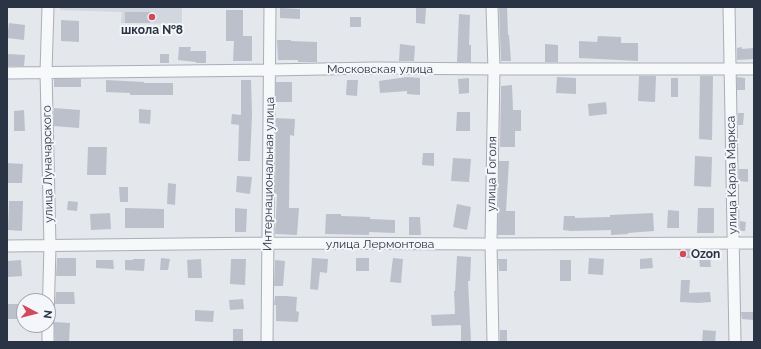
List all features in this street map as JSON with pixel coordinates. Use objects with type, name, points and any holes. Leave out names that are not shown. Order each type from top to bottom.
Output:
[{"type":"street","name":"улица Луначарского","points":[[48,7],[46,72],[50,246],[49,293]]},
{"type":"street","name":"Интернациональная улица","points":[[268,342],[270,7]]},
{"type":"street","name":"улица Гоголя","points":[[492,7],[494,69],[491,244],[493,342]]},
{"type":"street","name":"улица Карла Маркса","points":[[729,7],[735,342]]},
{"type":"street","name":"Московская улица","points":[[7,73],[376,68],[754,69]]},
{"type":"street","name":"улица Лермонтова","points":[[7,246],[268,243],[754,243]]},
{"type":"shaded area","name":"школа №8","points":[[60,7],[182,7],[182,24],[121,23],[122,12],[60,10]]},
{"type":"building","points":[[499,7],[507,7],[511,61],[501,61]]},
{"type":"building","points":[[280,8],[300,9],[300,19],[280,18]]},
{"type":"building","points":[[416,8],[426,8],[425,24],[416,23]]},
{"type":"building","points":[[226,10],[243,10],[243,36],[252,36],[252,61],[233,61],[234,41],[226,41]]},
{"type":"building","points":[[125,12],[151,12],[150,23],[125,23]]},
{"type":"building","points":[[459,14],[470,15],[469,45],[471,45],[471,62],[457,62]]},
{"type":"building","points":[[350,17],[361,17],[361,27],[350,27]]},
{"type":"building","points":[[61,20],[79,21],[79,42],[61,41]]},
{"type":"building","points":[[9,23],[25,25],[24,40],[7,38]]},
{"type":"building","points":[[598,36],[621,37],[621,43],[638,43],[638,61],[579,58],[579,41],[597,42]]},
{"type":"building","points":[[277,40],[317,42],[317,62],[278,60]]},
{"type":"building","points":[[400,44],[415,46],[414,61],[399,61]]},
{"type":"building","points":[[545,44],[558,45],[558,62],[545,62]]},
{"type":"building","points":[[179,47],[191,47],[190,51],[206,51],[206,63],[178,60]]},
{"type":"building","points":[[742,47],[742,49],[754,48],[754,59],[737,60],[737,48]]},
{"type":"building","points":[[7,54],[25,55],[24,66],[7,66]]},
{"type":"building","points":[[160,54],[169,54],[169,63],[160,63]]},
{"type":"building","points":[[639,76],[656,76],[655,102],[638,101]]},
{"type":"building","points":[[700,76],[713,76],[712,140],[699,139]]},
{"type":"building","points":[[407,77],[420,78],[420,95],[407,94],[407,91],[380,93],[379,81]]},
{"type":"building","points":[[557,77],[576,78],[576,94],[556,93]]},
{"type":"building","points":[[737,77],[745,78],[745,90],[737,90]]},
{"type":"building","points":[[469,78],[469,93],[459,94],[458,79]]},
{"type":"building","points":[[671,78],[678,78],[678,97],[671,97]]},
{"type":"building","points":[[54,79],[81,79],[81,87],[54,87]]},
{"type":"building","points":[[106,80],[144,83],[173,83],[173,95],[130,95],[130,93],[106,92]]},
{"type":"building","points":[[241,80],[251,80],[252,115],[250,161],[238,161],[239,125],[231,124],[232,114],[241,115]]},
{"type":"building","points":[[347,80],[358,80],[357,96],[346,95]]},
{"type":"building","points":[[276,82],[292,82],[292,102],[276,102]]},
{"type":"building","points":[[512,85],[513,110],[521,110],[521,131],[515,131],[515,147],[500,147],[501,86]]},
{"type":"building","points":[[606,102],[607,114],[589,116],[588,104]]},
{"type":"building","points":[[54,108],[80,110],[79,128],[54,126]]},
{"type":"building","points":[[139,109],[151,110],[150,124],[139,123]]},
{"type":"building","points":[[24,110],[25,131],[14,131],[14,111]]},
{"type":"building","points":[[457,112],[470,112],[470,131],[456,131]]},
{"type":"building","points":[[738,113],[744,113],[743,125],[738,125]]},
{"type":"building","points":[[276,118],[295,119],[294,136],[290,135],[289,208],[299,208],[297,235],[275,234],[277,194],[275,194]]},
{"type":"building","points":[[88,147],[107,147],[106,175],[87,175]]},
{"type":"building","points":[[423,153],[434,153],[434,166],[422,165]]},
{"type":"building","points":[[695,156],[712,157],[711,187],[694,186]]},
{"type":"building","points":[[453,158],[471,159],[469,182],[451,181]]},
{"type":"building","points":[[499,161],[509,161],[506,211],[515,211],[515,235],[498,235]]},
{"type":"building","points":[[7,163],[23,164],[22,183],[7,183]]},
{"type":"building","points":[[739,169],[748,169],[748,182],[739,181]]},
{"type":"building","points":[[237,176],[252,177],[250,194],[236,192]]},
{"type":"building","points":[[168,183],[176,184],[175,205],[167,204]]},
{"type":"building","points":[[119,187],[128,187],[128,202],[120,202]]},
{"type":"building","points":[[9,201],[23,201],[22,231],[8,230]]},
{"type":"building","points":[[68,201],[78,202],[77,211],[67,210]]},
{"type":"building","points":[[457,204],[471,207],[467,230],[453,227]]},
{"type":"building","points":[[125,208],[164,209],[164,228],[125,228]]},
{"type":"building","points":[[235,208],[247,209],[246,232],[235,232]]},
{"type":"building","points":[[698,208],[714,208],[714,233],[697,233]]},
{"type":"building","points":[[668,210],[679,211],[679,228],[667,228]]},
{"type":"building","points":[[110,213],[111,229],[91,230],[90,214]]},
{"type":"building","points":[[653,213],[654,231],[611,235],[611,230],[563,230],[564,216],[575,216],[575,218],[610,217],[610,215]]},
{"type":"building","points":[[326,214],[341,214],[341,216],[395,220],[395,233],[369,232],[369,235],[325,234]]},
{"type":"building","points":[[409,217],[420,217],[421,235],[409,235]]},
{"type":"building","points":[[740,221],[746,222],[745,231],[740,231]]},
{"type":"building","points":[[679,250],[693,250],[693,258],[679,258]]},
{"type":"building","points":[[457,256],[471,257],[470,281],[468,281],[471,342],[461,342],[461,325],[432,326],[431,315],[455,314],[454,291]]},
{"type":"building","points":[[710,256],[711,267],[700,267],[699,257]]},
{"type":"building","points":[[57,258],[76,258],[76,276],[56,276]]},
{"type":"building","points":[[161,258],[170,259],[168,270],[160,270]]},
{"type":"building","points":[[312,258],[328,259],[327,273],[320,272],[318,290],[310,289]]},
{"type":"building","points":[[356,258],[369,258],[369,271],[356,271]]},
{"type":"building","points":[[393,258],[403,259],[401,283],[390,282]]},
{"type":"building","points":[[589,258],[604,259],[603,275],[588,274]]},
{"type":"building","points":[[652,258],[653,268],[640,269],[640,259]]},
{"type":"building","points":[[145,259],[144,271],[125,270],[125,260]]},
{"type":"building","points":[[201,259],[202,278],[188,278],[187,260]]},
{"type":"building","points":[[231,259],[246,259],[245,285],[230,284]]},
{"type":"building","points":[[498,259],[507,259],[507,271],[499,271]]},
{"type":"building","points":[[21,260],[22,276],[8,277],[8,261]]},
{"type":"building","points":[[96,260],[113,260],[114,269],[96,268]]},
{"type":"building","points":[[275,260],[285,261],[283,286],[274,286]]},
{"type":"building","points":[[560,260],[571,260],[571,281],[560,281]]},
{"type":"building","points":[[681,280],[690,280],[689,293],[710,292],[711,302],[680,302]]},
{"type":"building","points":[[74,292],[75,304],[56,304],[56,293]]},
{"type":"building","points":[[275,296],[297,297],[296,311],[299,312],[298,322],[276,321],[276,305],[274,305]]},
{"type":"building","points":[[243,299],[244,309],[230,310],[229,300]]},
{"type":"building","points":[[8,304],[16,304],[16,319],[7,319]]},
{"type":"building","points":[[195,310],[214,311],[213,322],[195,321]]},
{"type":"building","points":[[741,312],[754,312],[754,320],[742,319]]},
{"type":"building","points":[[56,322],[70,323],[69,342],[55,342]]},
{"type":"building","points":[[233,329],[243,329],[243,342],[233,342]]},
{"type":"building","points":[[500,330],[507,330],[507,342],[500,342]]},
{"type":"building","points":[[703,330],[716,331],[715,342],[702,342]]},
{"type":"place","name":"школа №8","points":[[152,17]]},
{"type":"place","name":"Ozon","points":[[683,254]]}]
